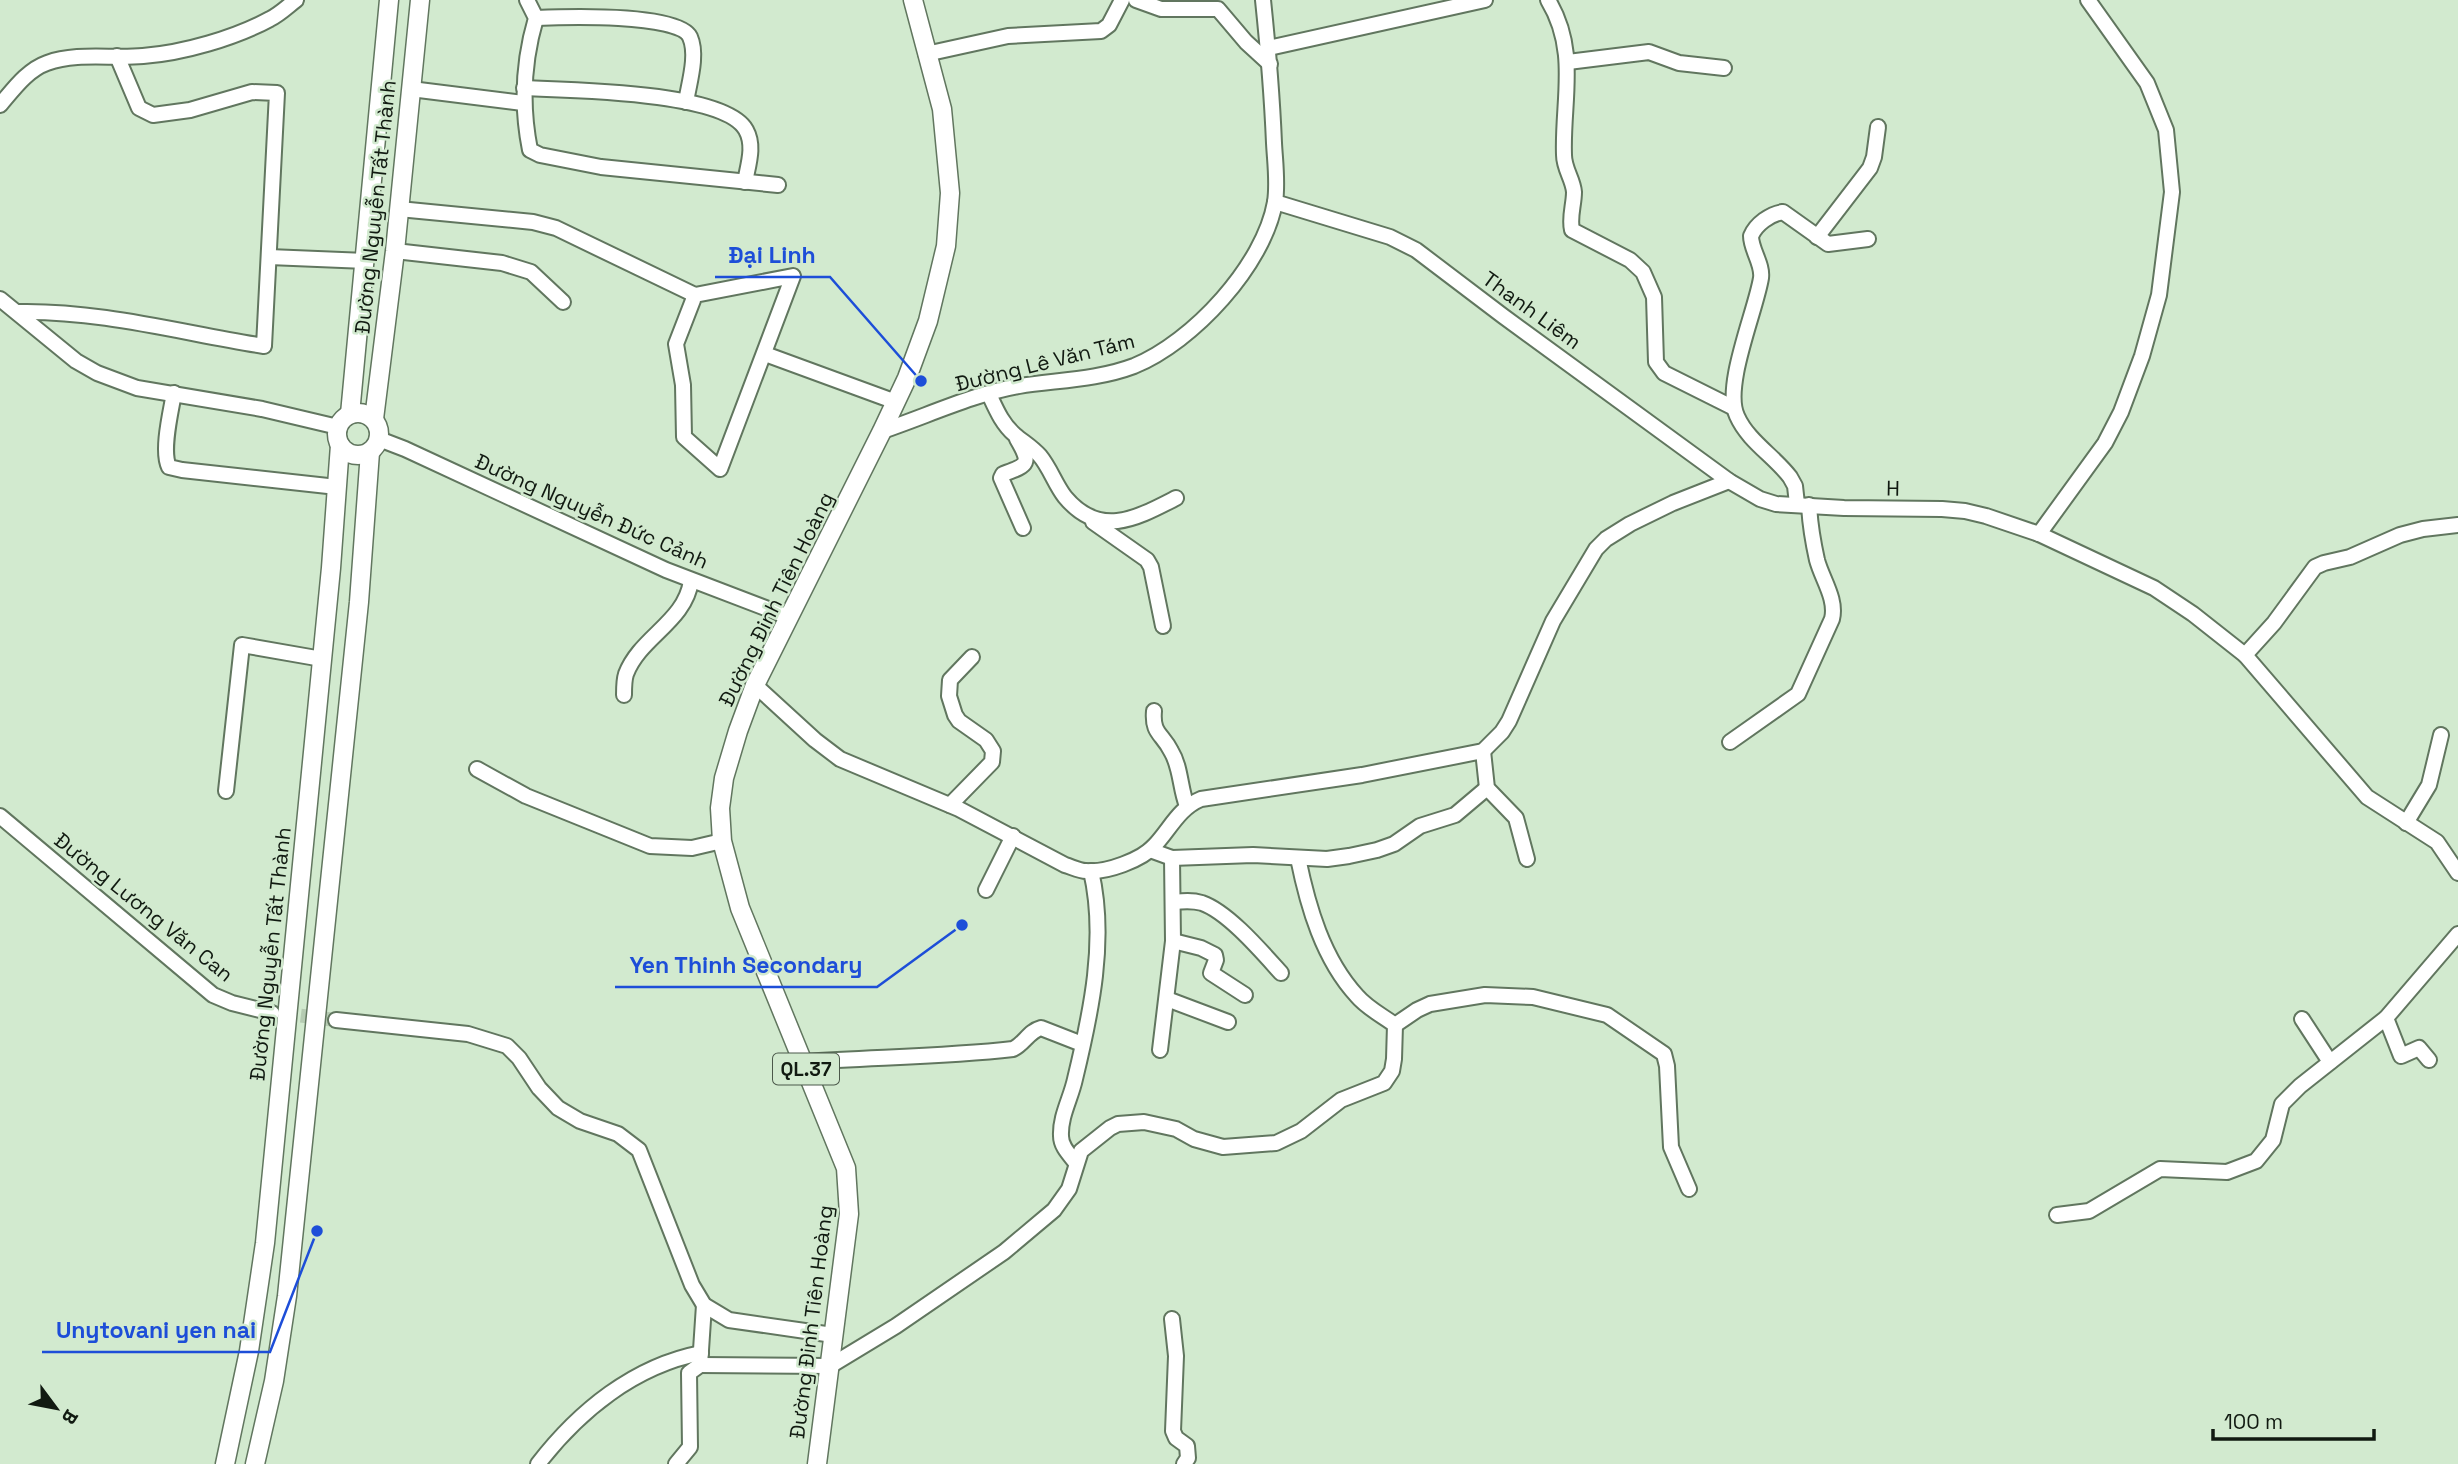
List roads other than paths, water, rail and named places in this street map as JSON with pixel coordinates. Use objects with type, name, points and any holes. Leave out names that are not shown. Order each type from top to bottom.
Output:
[{"type":"main road","name":"Đường Nguyễn Tất Thành","points":[[225,1464],[249,1351],[265,1243],[337,487],[366,261],[389,0]]},
{"type":"main road","name":"Đường Nguyễn Tất Thành","points":[[374,419],[395,251],[420,0]]},
{"type":"main road","name":"Đường Đinh Tiên Hoàng","points":[[817,1464],[849,1214],[847,1180],[839,1148],[804,1062],[783,1020],[740,908],[722,841],[720,808],[724,778],[755,685],[883,431],[928,321],[946,246],[950,215],[948,150],[942,109],[913,0]]},
{"type":"main road","points":[[254,1464],[274,1381],[292,1247],[374,446],[379,428],[374,419],[367,415],[343,429],[353,455],[362,455],[374,446]]},
{"type":"main road","points":[[300,882],[331,883]]},
{"type":"main road","points":[[265,1243],[292,1247]]},
{"type":"street","points":[[0,105],[25,77],[47,63],[73,58],[143,56],[175,51],[242,33],[273,18],[296,0]]},
{"type":"street","points":[[527,0],[536,18],[527,50],[523,96],[530,150],[540,155],[601,167],[778,185]]},
{"type":"street","points":[[926,54],[1008,36],[1101,31],[1109,25],[1122,0]]},
{"type":"street","points":[[1136,0],[1161,9],[1218,9],[1246,42],[1270,64]]},
{"type":"street","name":"Đường Lê Văn Tám","points":[[883,431],[1019,386],[1067,382],[1133,366],[1162,351],[1189,332],[1224,298],[1255,253],[1275,202],[1270,64],[1263,0]]},
{"type":"street","points":[[1269,48],[1485,0]]},
{"type":"street","points":[[1548,0],[1555,14],[1568,62],[1564,158],[1574,193],[1572,230],[1630,260],[1643,272],[1654,297],[1656,362],[1664,373],[1734,408]]},
{"type":"street","points":[[2039,534],[2105,443],[2122,412],[2142,356],[2159,295],[2172,192],[2166,130],[2147,83],[2088,0]]},
{"type":"street","points":[[536,18],[578,16],[655,22],[682,28],[689,35],[692,47],[686,102]]},
{"type":"street","points":[[1568,62],[1649,52],[1679,63],[1724,68]]},
{"type":"street","points":[[17,312],[48,311],[87,315],[264,346],[277,93],[252,92],[190,110],[153,115],[139,108],[117,56]]},
{"type":"street","points":[[411,89],[523,96],[648,94],[686,102],[727,115],[742,124],[747,131],[751,147],[745,182]]},
{"type":"street","points":[[1817,237],[1870,168],[1878,127]]},
{"type":"street","name":"Thanh Liêm","points":[[1275,202],[1390,237],[1416,250],[1745,492]]},
{"type":"street","points":[[399,209],[533,222],[556,228],[695,295],[793,276],[772,357],[720,469],[684,437],[682,385],[676,344],[695,295]]},
{"type":"street","points":[[1730,742],[1798,694],[1832,619],[1833,607],[1795,486],[1790,477],[1745,429],[1734,408],[1744,334],[1761,277],[1751,242],[1754,230],[1772,215],[1783,212],[1832,245],[1868,239]]},
{"type":"street","points":[[395,251],[502,263],[541,278],[564,302]]},
{"type":"street","points":[[269,257],[366,261]]},
{"type":"street","points":[[0,299],[86,368],[137,387],[262,409],[343,429]]},
{"type":"street","points":[[772,357],[896,401]]},
{"type":"street","points":[[174,393],[166,450],[169,467],[337,487]]},
{"type":"street","points":[[989,394],[1004,423],[1038,453],[1067,499],[1098,526],[1147,560],[1151,567],[1163,626]]},
{"type":"street","points":[[1015,435],[1027,458],[1026,464],[1003,474],[1001,478],[1023,528]]},
{"type":"street","name":"Đường Nguyễn Đức Cảnh","points":[[374,446],[405,449],[691,581],[789,617]]},
{"type":"street","points":[[755,685],[840,759],[950,805],[1065,864],[1091,872],[1134,860],[1150,850],[1187,806],[1201,799],[1362,775],[1483,751],[1510,721],[1553,621],[1605,538],[1673,503],[1729,481]]},
{"type":"street","name":"H","points":[[1745,492],[1776,503],[1965,511],[2039,534],[2154,588],[2193,614],[2245,655],[2367,797],[2437,842],[2458,873]]},
{"type":"street","points":[[1085,514],[1102,521],[1124,521],[1138,518],[1177,498]]},
{"type":"street","points":[[2245,655],[2274,623],[2315,567],[2350,557],[2400,535],[2458,525]]},
{"type":"street","points":[[624,695],[625,677],[632,662],[644,645],[679,611],[689,592],[691,581]]},
{"type":"street","points":[[226,791],[242,645],[322,659]]},
{"type":"street","points":[[950,805],[993,758],[993,751],[986,740],[959,721],[949,696],[950,680],[972,657]]},
{"type":"street","points":[[1154,711],[1155,730],[1174,757],[1181,792],[1187,806]]},
{"type":"street","points":[[2406,823],[2429,786],[2441,735]]},
{"type":"street","points":[[1483,751],[1487,788],[1517,818],[1527,859]]},
{"type":"street","points":[[477,769],[526,796],[650,846],[692,848],[722,841]]},
{"type":"street","points":[[1150,850],[1172,859],[1253,855],[1327,859],[1377,850],[1394,844],[1420,825],[1455,815],[1487,788]]},
{"type":"street","name":"Đường Lương Văn Can","points":[[0,816],[213,995],[232,1003],[272,1013]]},
{"type":"street","points":[[986,890],[1013,836]]},
{"type":"street","points":[[1298,858],[1316,928],[1340,973],[1358,998],[1395,1025]]},
{"type":"street","points":[[1160,1050],[1173,941],[1172,859]]},
{"type":"street","points":[[1076,1163],[1060,1140],[1095,976],[1097,911],[1091,872]]},
{"type":"street","points":[[1174,902],[1200,902],[1214,909],[1258,948],[1281,974]]},
{"type":"street","points":[[2057,1215],[2089,1211],[2160,1169],[2227,1172],[2256,1161],[2273,1140],[2282,1104],[2300,1086],[2386,1018],[2458,934]]},
{"type":"street","points":[[1173,941],[1215,955],[1211,973],[1245,995]]},
{"type":"street","points":[[1395,1025],[1430,1004],[1485,995],[1532,997],[1606,1015],[1664,1054],[1671,1147],[1689,1189]]},
{"type":"street","points":[[1167,999],[1227,1022]]},
{"type":"street","points":[[2386,1018],[2401,1056],[2419,1048],[2429,1060]]},
{"type":"street","points":[[2302,1019],[2330,1062]]},
{"type":"street","points":[[336,1020],[429,1029],[476,1036],[502,1044],[519,1058],[539,1088],[558,1108],[580,1121],[627,1139],[639,1150],[692,1285],[704,1305],[729,1320],[833,1335]]},
{"type":"street","points":[[538,1464],[593,1406],[620,1385],[678,1358],[830,1366],[896,1326],[1004,1252],[1062,1201],[1072,1183],[1081,1151],[1088,1143],[1118,1124],[1144,1122],[1176,1129],[1194,1139],[1223,1147],[1265,1145],[1293,1136],[1340,1101],[1384,1083],[1392,1071],[1395,1025]]},
{"type":"street","points":[[804,1062],[919,1058],[1013,1049],[1023,1044],[1032,1032],[1041,1028],[1082,1044]]},
{"type":"street","points":[[676,1464],[690,1447],[689,1373],[701,1359],[704,1305]]},
{"type":"street","points":[[1172,1319],[1176,1356],[1173,1431],[1176,1438],[1189,1450],[1184,1464]]},
{"type":"tunnel","points":[[280,1013],[336,1020]]},
{"type":"place","name":"Đại Linh","points":[[921,381]]},
{"type":"place","name":"Yen Thinh Secondary","points":[[962,925]]},
{"type":"place","name":"Unytovani yen nai","points":[[317,1231]]}]
